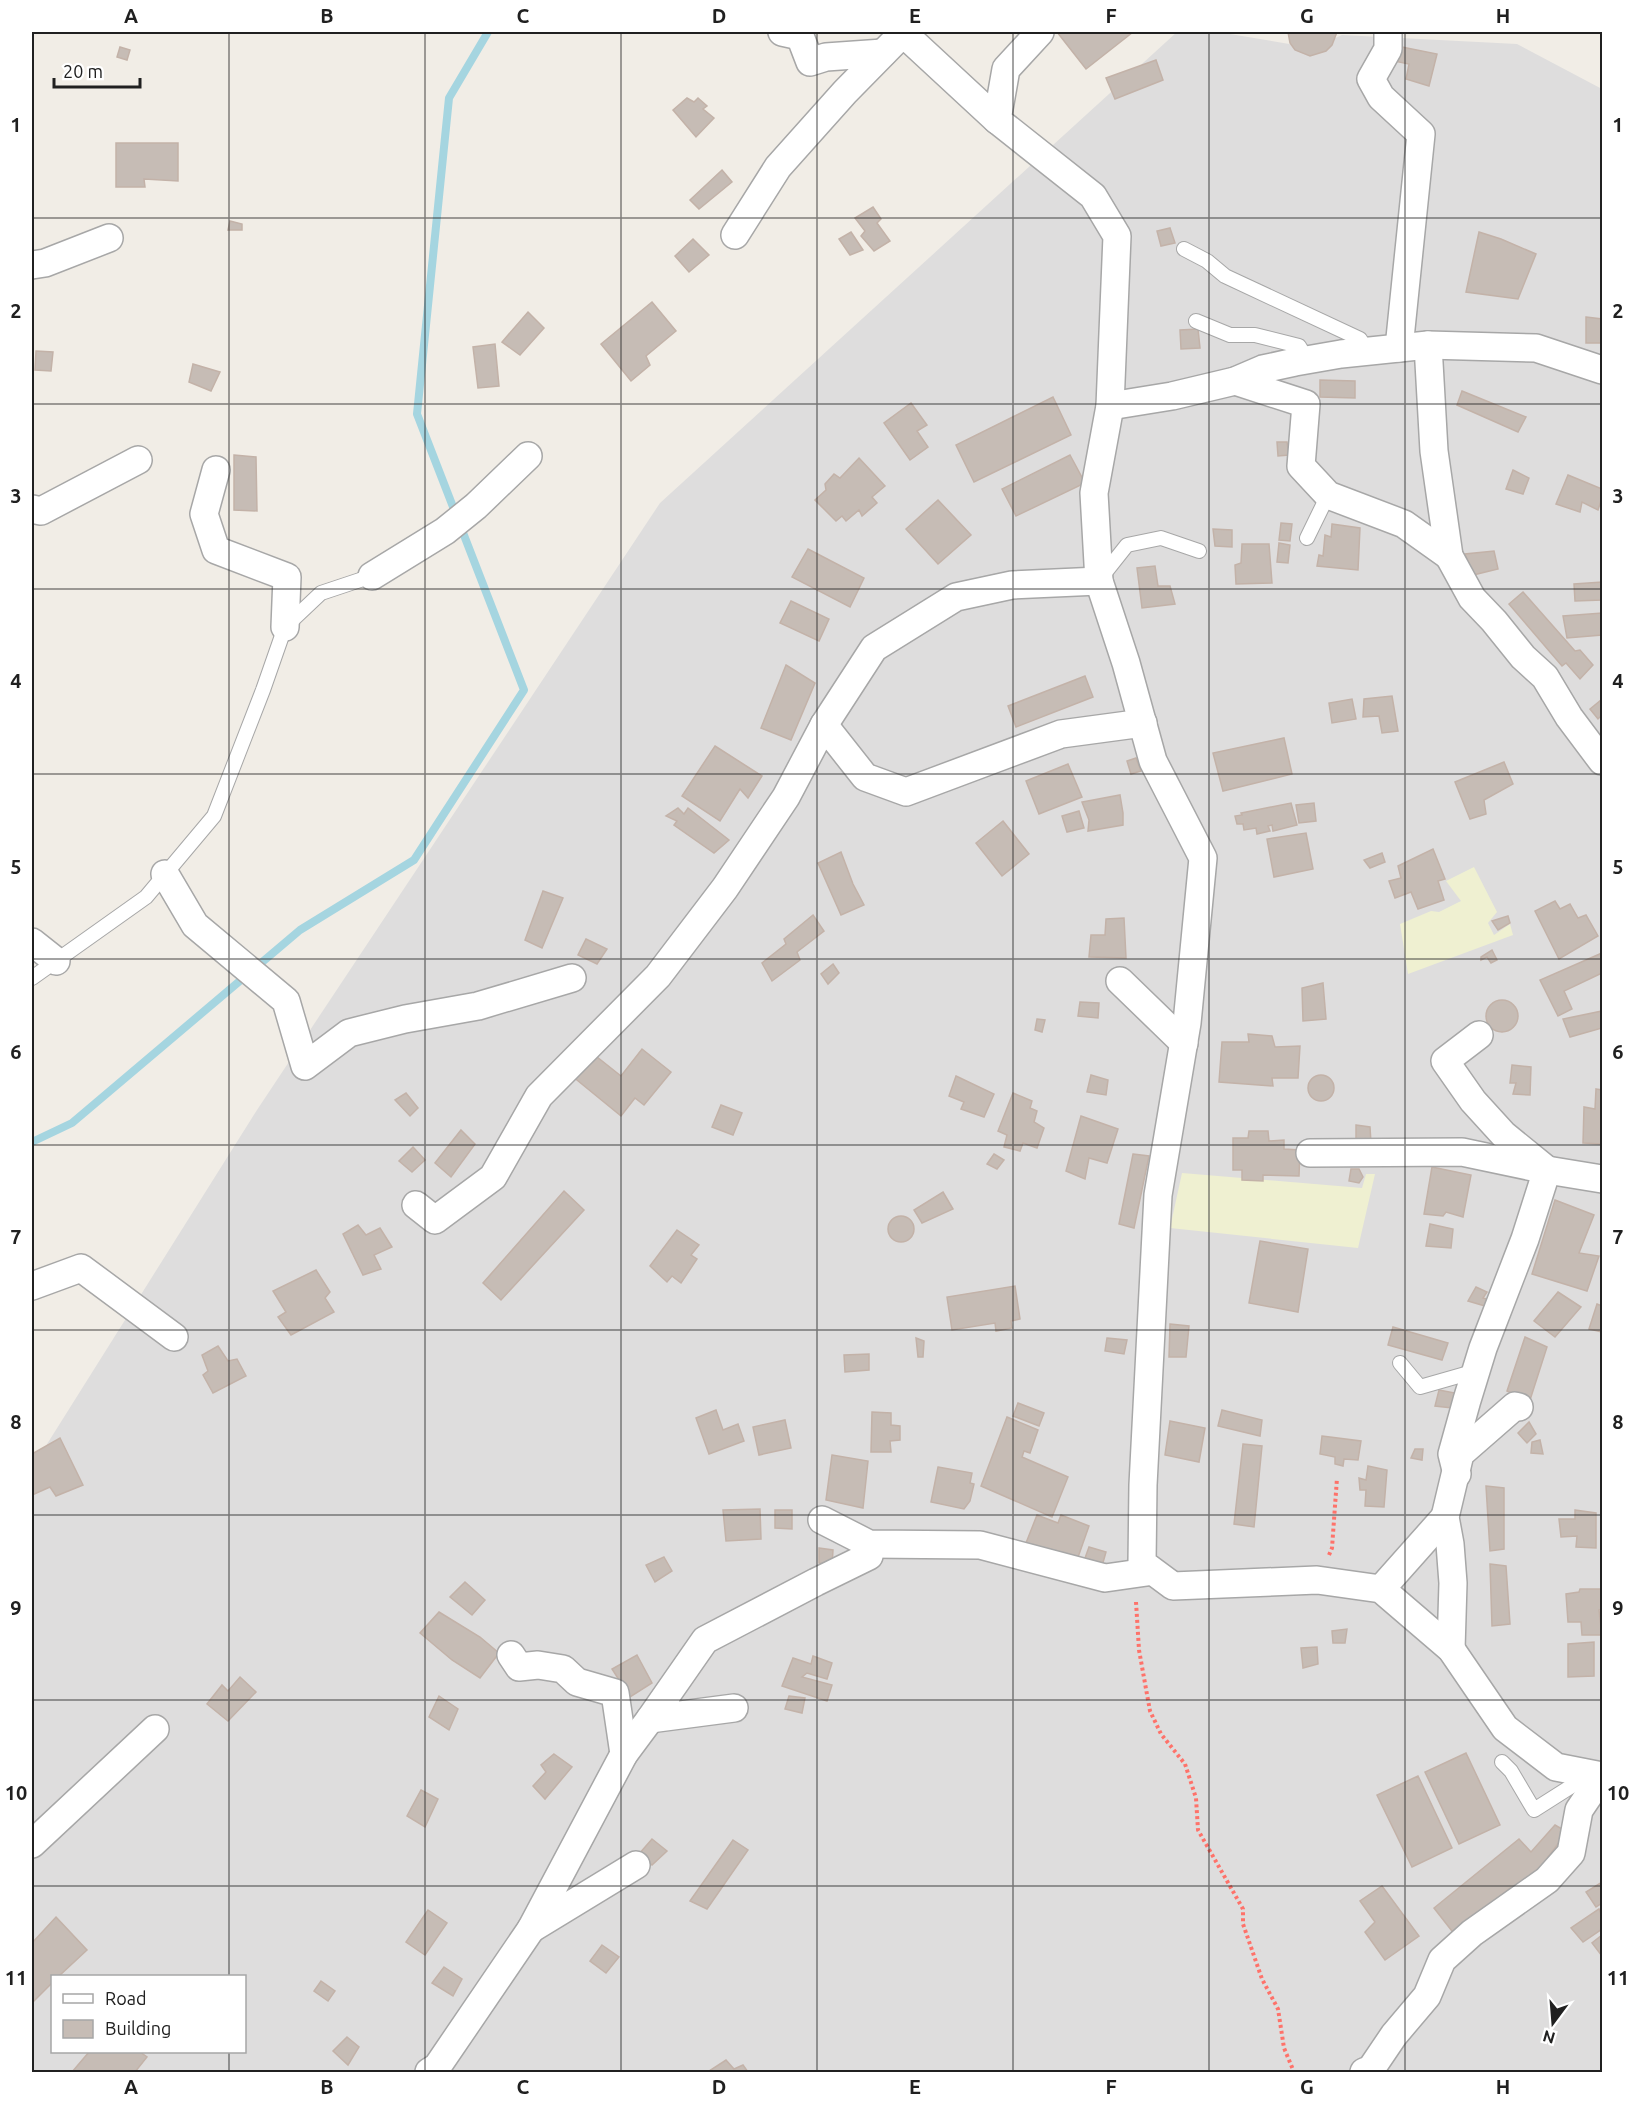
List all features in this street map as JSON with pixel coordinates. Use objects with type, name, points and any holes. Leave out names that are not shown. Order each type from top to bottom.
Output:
[{"type":"street","points":[[782,32],[800,36],[810,62],[826,57],[883,53]]},
{"type":"street","points":[[735,235],[778,167],[902,32],[997,120],[1093,196],[1117,236],[1110,406],[1094,493],[1099,580],[1126,663],[1153,761],[1203,858],[1184,1042],[1158,1195],[1143,1485],[1142,1563],[1173,1586],[1317,1581],[1381,1589],[1451,1649],[1505,1728],[1556,1767],[1602,1776],[1580,1810],[1571,1853],[1547,1880],[1472,1933],[1442,1960],[1427,1995],[1394,2035],[1371,2069],[1364,2073]]},
{"type":"street","points":[[997,120],[1006,69],[1040,32]]},
{"type":"street","points":[[1388,32],[1388,49],[1371,79],[1381,97],[1421,134],[1400,348]]},
{"type":"street","points":[[32,265],[45,263],[110,238]]},
{"type":"street","points":[[1110,406],[1172,396],[1235,381],[1263,369],[1307,360],[1428,345],[1536,348],[1601,368]]},
{"type":"street","points":[[1428,345],[1434,451],[1449,556],[1472,598],[1523,657],[1545,677],[1569,717],[1602,761]]},
{"type":"street","points":[[1235,381],[1313,402],[1301,466],[1328,495],[1404,524],[1449,556]]},
{"type":"street","points":[[372,576],[445,531],[476,506],[528,456]]},
{"type":"street","points":[[32,509],[41,510],[138,460]]},
{"type":"street","points":[[216,470],[204,514],[216,550],[287,577],[285,627]]},
{"type":"street","points":[[416,1205],[435,1220],[493,1177],[539,1096],[658,976],[725,888],[786,797],[824,725],[874,648],[956,597],[1012,585],[1099,580]]},
{"type":"street","points":[[824,725],[865,777],[906,792],[1061,734],[1143,723]]},
{"type":"street","points":[[165,874],[195,925],[286,1001],[305,1066],[349,1033],[405,1019],[478,1006],[572,978]]},
{"type":"street","points":[[32,942],[56,961]]},
{"type":"street","points":[[1120,981],[1184,1042]]},
{"type":"street","points":[[1479,1035],[1445,1061],[1473,1101],[1504,1135],[1547,1170]]},
{"type":"street","points":[[1310,1153],[1462,1152],[1602,1179]]},
{"type":"street","points":[[1456,1474],[1452,1454],[1476,1371],[1525,1239],[1547,1170]]},
{"type":"street","points":[[32,1286],[81,1268],[174,1337]]},
{"type":"street","points":[[1451,1649],[1453,1582],[1445,1517],[1460,1454],[1515,1406],[1519,1407]]},
{"type":"street","points":[[1381,1589],[1445,1517]]},
{"type":"street","points":[[822,1520],[869,1544],[980,1545],[1105,1578],[1148,1572]]},
{"type":"street","points":[[429,2073],[437,2067],[531,1929],[624,1754],[705,1640],[826,1576],[869,1556]]},
{"type":"street","points":[[511,1655],[519,1667],[538,1665],[563,1669],[577,1682],[615,1693],[624,1754]]},
{"type":"street","points":[[650,1719],[734,1707]]},
{"type":"street","points":[[32,1844],[155,1729]]},
{"type":"street","points":[[531,1929],[636,1864]]},
{"type":"lane","points":[[1184,249],[1207,261],[1225,276],[1360,339],[1367,351]]},
{"type":"lane","points":[[1197,321],[1230,335],[1255,335],[1299,346],[1307,360]]},
{"type":"lane","points":[[1307,538],[1328,495]]},
{"type":"lane","points":[[1099,580],[1127,545],[1161,538],[1199,551]]},
{"type":"lane","points":[[32,978],[146,897],[214,816],[285,627],[321,593],[372,576]]},
{"type":"lane","points":[[1400,1363],[1420,1386],[1476,1371]]},
{"type":"lane","points":[[1502,1762],[1511,1771],[1534,1810],[1578,1782],[1602,1776]]},
{"type":"path","points":[[1317,1581],[1332,1548],[1336,1478]]},
{"type":"path","points":[[1148,1572],[1135,1592],[1139,1650],[1150,1711],[1161,1734],[1185,1764],[1196,1798],[1198,1830],[1243,1910],[1243,1924],[1262,1979],[1278,2009],[1284,2048],[1294,2073]]},
{"type":"shaded area","points":[[1177,32],[1218,32],[1313,48],[1342,35],[1517,44],[1602,89],[1602,2072],[32,2072],[32,1468],[257,1110],[660,503]]},
{"type":"green space","points":[[1474,867],[1497,912],[1488,923],[1494,935],[1510,924],[1513,935],[1408,974],[1400,924],[1431,911],[1439,912],[1461,901],[1446,881]]},
{"type":"green space","points":[[1182,1173],[1362,1188],[1366,1174],[1375,1174],[1358,1248],[1170,1228]]},
{"type":"building","points":[[1057,32],[1133,32],[1086,69]]},
{"type":"building","points":[[1288,32],[1337,32],[1332,45],[1326,51],[1310,56],[1295,50],[1290,43]]},
{"type":"building","points":[[1397,46],[1437,54],[1429,86],[1406,79],[1409,64],[1394,61]]},
{"type":"building","points":[[120,47],[130,50],[127,60],[117,57]]},
{"type":"building","points":[[1156,60],[1163,80],[1115,99],[1106,78]]},
{"type":"building","points":[[687,98],[694,102],[698,98],[707,106],[703,109],[714,118],[696,137],[673,110]]},
{"type":"building","points":[[116,143],[178,143],[178,181],[144,179],[145,187],[116,187]]},
{"type":"building","points":[[722,170],[732,182],[699,209],[690,200]]},
{"type":"building","points":[[873,207],[881,219],[877,223],[890,241],[874,251],[861,236],[865,231],[855,218]]},
{"type":"building","points":[[230,221],[242,224],[242,230],[228,230]]},
{"type":"building","points":[[1170,228],[1175,243],[1161,246],[1157,231]]},
{"type":"building","points":[[851,232],[863,250],[850,255],[839,239]]},
{"type":"building","points":[[1479,232],[1536,254],[1518,299],[1466,292]]},
{"type":"building","points":[[693,239],[709,255],[689,272],[675,256]]},
{"type":"building","points":[[652,302],[676,331],[646,356],[650,365],[631,381],[601,344]]},
{"type":"building","points":[[528,312],[544,328],[520,355],[502,342]]},
{"type":"building","points":[[1586,317],[1602,319],[1602,343],[1586,343]]},
{"type":"building","points":[[1198,329],[1200,348],[1181,349],[1180,330]]},
{"type":"building","points":[[495,344],[499,386],[478,388],[473,347]]},
{"type":"building","points":[[36,351],[53,352],[51,371],[35,370]]},
{"type":"building","points":[[193,364],[220,372],[211,391],[189,382]]},
{"type":"building","points":[[1320,380],[1355,381],[1355,398],[1320,397]]},
{"type":"building","points":[[1462,391],[1526,417],[1518,432],[1457,405]]},
{"type":"building","points":[[1053,397],[1071,435],[974,482],[956,445]]},
{"type":"building","points":[[911,403],[927,425],[917,431],[928,447],[910,460],[884,423]]},
{"type":"building","points":[[1277,442],[1287,442],[1289,455],[1278,456]]},
{"type":"building","points":[[234,455],[256,457],[257,511],[234,510]]},
{"type":"building","points":[[1070,455],[1085,483],[1016,516],[1002,489]]},
{"type":"building","points":[[859,458],[885,486],[872,497],[877,503],[862,516],[859,510],[846,521],[842,516],[836,521],[815,500],[826,490],[825,484],[834,474],[840,478]]},
{"type":"building","points":[[1513,470],[1529,478],[1523,494],[1506,489]]},
{"type":"building","points":[[1568,475],[1602,489],[1598,510],[1582,502],[1580,512],[1556,504]]},
{"type":"building","points":[[938,500],[971,535],[938,564],[906,529]]},
{"type":"building","points":[[1281,523],[1292,524],[1290,541],[1279,540]]},
{"type":"building","points":[[1332,524],[1360,528],[1358,570],[1317,566],[1319,555],[1323,556],[1325,535],[1331,537]]},
{"type":"building","points":[[1213,529],[1232,530],[1232,547],[1215,546]]},
{"type":"building","points":[[1279,543],[1290,545],[1288,563],[1277,562]]},
{"type":"building","points":[[1242,544],[1269,544],[1272,583],[1236,584],[1235,565],[1241,563]]},
{"type":"building","points":[[808,549],[864,578],[850,607],[792,577]]},
{"type":"building","points":[[1494,551],[1498,569],[1473,575],[1465,554]]},
{"type":"building","points":[[1155,566],[1158,586],[1170,586],[1175,604],[1142,608],[1137,568]]},
{"type":"building","points":[[1602,582],[1602,600],[1575,601],[1574,584]]},
{"type":"building","points":[[1523,592],[1575,651],[1580,650],[1593,665],[1580,679],[1566,663],[1562,666],[1509,604]]},
{"type":"building","points":[[791,601],[829,619],[819,641],[780,623]]},
{"type":"building","points":[[1602,613],[1602,635],[1567,638],[1563,616]]},
{"type":"building","points":[[786,665],[815,683],[791,740],[761,728]]},
{"type":"building","points":[[1085,676],[1093,697],[1016,727],[1008,706]]},
{"type":"building","points":[[1392,696],[1398,731],[1382,733],[1379,716],[1363,717],[1364,699]]},
{"type":"building","points":[[1352,699],[1356,719],[1332,723],[1329,703]]},
{"type":"building","points":[[1601,700],[1602,715],[1598,719],[1590,709]]},
{"type":"building","points":[[1284,738],[1292,774],[1223,791],[1213,753]]},
{"type":"building","points":[[715,746],[762,776],[748,798],[740,789],[720,821],[682,796]]},
{"type":"building","points":[[1136,758],[1141,771],[1131,774],[1127,761]]},
{"type":"building","points":[[1504,762],[1513,784],[1484,800],[1486,814],[1470,819],[1455,782]]},
{"type":"building","points":[[1068,764],[1082,797],[1039,814],[1026,781]]},
{"type":"building","points":[[1120,795],[1123,825],[1088,831],[1089,820],[1082,802]]},
{"type":"building","points":[[1291,803],[1297,825],[1273,831],[1272,825],[1268,826],[1270,831],[1257,834],[1256,828],[1244,830],[1243,824],[1237,824],[1235,816],[1242,815],[1241,813]]},
{"type":"building","points":[[1314,803],[1316,821],[1299,823],[1296,805]]},
{"type":"building","points":[[678,808],[684,814],[688,808],[729,840],[714,853],[674,825],[677,821],[666,816]]},
{"type":"building","points":[[1079,811],[1084,828],[1067,832],[1062,816]]},
{"type":"building","points":[[1003,821],[1029,854],[1002,876],[976,843]]},
{"type":"building","points":[[1306,833],[1313,869],[1274,877],[1267,839]]},
{"type":"building","points":[[1433,849],[1445,879],[1438,881],[1444,900],[1418,909],[1411,892],[1395,898],[1389,881],[1401,878],[1398,866]]},
{"type":"building","points":[[841,852],[864,905],[841,915],[818,863]]},
{"type":"building","points":[[1382,853],[1385,862],[1370,868],[1364,860]]},
{"type":"building","points":[[543,891],[563,898],[542,948],[525,940]]},
{"type":"building","points":[[1555,901],[1560,909],[1570,904],[1578,918],[1586,915],[1598,936],[1559,959],[1535,911]]},
{"type":"building","points":[[813,915],[824,931],[797,952],[800,960],[772,981],[762,963],[786,944],[784,939]]},
{"type":"building","points":[[1508,916],[1510,923],[1498,930],[1492,921]]},
{"type":"building","points":[[1124,918],[1126,958],[1089,957],[1091,935],[1105,935],[1106,919]]},
{"type":"building","points":[[586,939],[607,949],[597,964],[578,955]]},
{"type":"building","points":[[1492,950],[1497,960],[1491,963],[1487,957],[1481,960],[1481,957]]},
{"type":"building","points":[[1602,953],[1602,973],[1564,991],[1572,1009],[1558,1016],[1540,980]]},
{"type":"building","points":[[833,964],[839,973],[828,984],[821,974]]},
{"type":"building","points":[[1323,983],[1326,1019],[1303,1021],[1302,988]]},
{"type":"building","points":[[1502,1000],[1513,1005],[1518,1016],[1513,1027],[1502,1032],[1491,1027],[1486,1016],[1491,1005]]},
{"type":"building","points":[[1080,1002],[1099,1003],[1098,1018],[1078,1016]]},
{"type":"building","points":[[1602,1011],[1602,1028],[1570,1037],[1563,1019]]},
{"type":"building","points":[[1037,1019],[1045,1020],[1042,1032],[1035,1030]]},
{"type":"building","points":[[1248,1034],[1272,1036],[1275,1047],[1300,1046],[1298,1078],[1272,1078],[1273,1086],[1219,1082],[1222,1042],[1249,1042]]},
{"type":"building","points":[[642,1049],[671,1072],[644,1105],[635,1098],[621,1116],[572,1076],[592,1053],[621,1076]]},
{"type":"building","points":[[1512,1065],[1531,1067],[1530,1095],[1513,1094],[1516,1083],[1510,1083]]},
{"type":"building","points":[[1091,1075],[1108,1080],[1106,1095],[1087,1092]]},
{"type":"building","points":[[1321,1075],[1330,1079],[1334,1088],[1330,1097],[1321,1101],[1312,1097],[1308,1088],[1312,1079]]},
{"type":"building","points":[[956,1076],[994,1094],[984,1117],[961,1109],[964,1102],[949,1096]]},
{"type":"building","points":[[1596,1089],[1602,1090],[1602,1144],[1583,1143],[1584,1107],[1595,1109]]},
{"type":"building","points":[[406,1093],[418,1108],[410,1116],[395,1100]]},
{"type":"building","points":[[1013,1093],[1032,1101],[1030,1108],[1037,1111],[1034,1122],[1044,1128],[1037,1148],[1023,1143],[1020,1151],[1004,1147],[1007,1135],[998,1131]]},
{"type":"building","points":[[721,1105],[742,1113],[733,1135],[712,1127]]},
{"type":"building","points":[[1081,1116],[1118,1129],[1107,1163],[1089,1158],[1085,1179],[1066,1171]]},
{"type":"building","points":[[1356,1125],[1370,1127],[1371,1143],[1356,1143]]},
{"type":"building","points":[[461,1130],[475,1144],[451,1177],[435,1163]]},
{"type":"building","points":[[1249,1131],[1268,1131],[1269,1141],[1284,1140],[1284,1149],[1300,1150],[1299,1176],[1263,1175],[1263,1181],[1242,1180],[1242,1170],[1233,1170],[1233,1138],[1248,1138]]},
{"type":"building","points":[[413,1147],[425,1160],[412,1172],[399,1161]]},
{"type":"building","points":[[994,1154],[1004,1160],[997,1169],[987,1164]]},
{"type":"building","points":[[1133,1154],[1149,1156],[1134,1228],[1119,1224]]},
{"type":"building","points":[[1432,1167],[1471,1175],[1463,1217],[1446,1212],[1443,1216],[1424,1214]]},
{"type":"building","points":[[1351,1169],[1359,1169],[1363,1177],[1359,1183],[1349,1181]]},
{"type":"building","points":[[564,1191],[584,1210],[501,1300],[483,1283]]},
{"type":"building","points":[[943,1192],[953,1209],[922,1223],[914,1210]]},
{"type":"building","points":[[1555,1200],[1594,1215],[1579,1253],[1599,1256],[1587,1291],[1532,1274]]},
{"type":"building","points":[[901,1216],[910,1220],[914,1229],[910,1238],[901,1242],[892,1238],[888,1229],[892,1220]]},
{"type":"building","points":[[1430,1224],[1453,1229],[1451,1248],[1426,1246]]},
{"type":"building","points":[[358,1225],[366,1235],[380,1228],[392,1247],[374,1255],[381,1269],[363,1275],[343,1234]]},
{"type":"building","points":[[677,1230],[699,1245],[691,1255],[697,1259],[681,1283],[672,1276],[667,1282],[650,1266]]},
{"type":"building","points":[[1260,1241],[1308,1249],[1298,1312],[1249,1303]]},
{"type":"building","points":[[316,1270],[330,1292],[325,1298],[334,1312],[291,1335],[278,1317],[286,1312],[273,1291]]},
{"type":"building","points":[[1015,1286],[1020,1319],[1011,1321],[1012,1328],[996,1331],[995,1323],[952,1330],[947,1297]]},
{"type":"building","points":[[1476,1287],[1487,1292],[1483,1298],[1487,1299],[1485,1306],[1468,1301]]},
{"type":"building","points":[[1558,1292],[1581,1307],[1555,1337],[1534,1321]]},
{"type":"building","points":[[1597,1304],[1602,1306],[1602,1332],[1589,1329]]},
{"type":"building","points":[[1170,1324],[1189,1326],[1186,1357],[1169,1357]]},
{"type":"building","points":[[1393,1327],[1448,1343],[1442,1360],[1388,1345]]},
{"type":"building","points":[[1525,1337],[1547,1347],[1530,1400],[1507,1391]]},
{"type":"building","points":[[916,1338],[924,1341],[923,1357],[918,1357]]},
{"type":"building","points":[[1107,1338],[1127,1340],[1124,1354],[1105,1351]]},
{"type":"building","points":[[218,1346],[228,1361],[237,1359],[246,1376],[213,1393],[203,1375],[208,1371],[202,1355]]},
{"type":"building","points":[[869,1354],[869,1370],[845,1372],[844,1355]]},
{"type":"building","points":[[1439,1390],[1455,1393],[1452,1408],[1435,1406]]},
{"type":"building","points":[[1018,1403],[1044,1413],[1039,1426],[1013,1416]]},
{"type":"building","points":[[716,1410],[723,1430],[738,1424],[744,1441],[709,1454],[696,1418]]},
{"type":"building","points":[[1222,1410],[1262,1420],[1260,1436],[1218,1426]]},
{"type":"building","points":[[872,1412],[891,1413],[891,1425],[900,1426],[900,1440],[890,1441],[891,1452],[871,1452]]},
{"type":"building","points":[[1007,1417],[1038,1430],[1030,1453],[1024,1451],[1022,1457],[1068,1477],[1052,1517],[981,1486]]},
{"type":"building","points":[[785,1420],[791,1448],[759,1455],[753,1427]]},
{"type":"building","points":[[1170,1421],[1205,1428],[1199,1462],[1165,1455]]},
{"type":"building","points":[[1529,1422],[1536,1434],[1527,1443],[1518,1433]]},
{"type":"building","points":[[1322,1436],[1361,1441],[1358,1460],[1344,1459],[1343,1466],[1335,1464],[1335,1457],[1320,1454]]},
{"type":"building","points":[[60,1438],[83,1485],[56,1496],[50,1487],[32,1495],[32,1454]]},
{"type":"building","points":[[1540,1440],[1543,1454],[1531,1453],[1532,1442]]},
{"type":"building","points":[[1243,1444],[1262,1446],[1254,1527],[1234,1524]]},
{"type":"building","points":[[1415,1449],[1423,1449],[1422,1460],[1411,1458]]},
{"type":"building","points":[[832,1455],[868,1461],[863,1508],[826,1500]]},
{"type":"building","points":[[1368,1466],[1387,1470],[1384,1507],[1365,1506],[1366,1490],[1360,1490],[1359,1478],[1366,1480]]},
{"type":"building","points":[[938,1467],[972,1473],[970,1483],[974,1484],[970,1501],[964,1509],[931,1502]]},
{"type":"building","points":[[1486,1486],[1504,1488],[1504,1549],[1490,1551]]},
{"type":"building","points":[[760,1509],[761,1539],[726,1541],[723,1510]]},
{"type":"building","points":[[775,1510],[792,1510],[792,1529],[775,1528]]},
{"type":"building","points":[[1575,1510],[1596,1513],[1596,1548],[1576,1547],[1577,1536],[1561,1537],[1559,1519],[1575,1519]]},
{"type":"building","points":[[1037,1515],[1058,1523],[1061,1515],[1089,1526],[1077,1560],[1026,1543]]},
{"type":"building","points":[[1089,1547],[1106,1552],[1102,1566],[1084,1561]]},
{"type":"building","points":[[819,1548],[833,1550],[832,1566],[819,1563]]},
{"type":"building","points":[[664,1557],[672,1571],[655,1582],[646,1565]]},
{"type":"building","points":[[1490,1564],[1506,1566],[1510,1624],[1492,1626]]},
{"type":"building","points":[[465,1582],[485,1600],[472,1615],[450,1597]]},
{"type":"building","points":[[1580,1589],[1602,1589],[1602,1609],[1599,1610],[1602,1635],[1582,1635],[1581,1622],[1568,1622],[1566,1594],[1579,1592]]},
{"type":"building","points":[[439,1612],[480,1637],[499,1653],[480,1678],[452,1660],[420,1633]]},
{"type":"building","points":[[1347,1629],[1345,1643],[1333,1643],[1332,1631]]},
{"type":"building","points":[[1594,1642],[1594,1676],[1568,1677],[1568,1644]]},
{"type":"building","points":[[1317,1647],[1318,1664],[1303,1668],[1301,1648]]},
{"type":"building","points":[[637,1655],[652,1683],[630,1697],[612,1669]]},
{"type":"building","points":[[813,1656],[832,1663],[827,1679],[807,1673],[802,1677],[832,1685],[827,1701],[782,1686],[793,1658],[811,1664]]},
{"type":"building","points":[[240,1677],[256,1692],[228,1721],[207,1704],[222,1685],[228,1691]]},
{"type":"building","points":[[439,1696],[458,1709],[449,1730],[429,1717]]},
{"type":"building","points":[[789,1696],[805,1698],[802,1713],[785,1709]]},
{"type":"building","points":[[1466,1753],[1500,1825],[1459,1844],[1425,1772]]},
{"type":"building","points":[[554,1754],[572,1767],[545,1799],[533,1786],[546,1772],[541,1765]]},
{"type":"building","points":[[1418,1776],[1452,1848],[1412,1867],[1377,1795]]},
{"type":"building","points":[[421,1790],[438,1799],[425,1827],[407,1816]]},
{"type":"building","points":[[1555,1825],[1567,1832],[1548,1857],[1551,1862],[1515,1894],[1510,1888],[1455,1935],[1434,1908],[1519,1839],[1531,1852]]},
{"type":"building","points":[[652,1839],[667,1851],[652,1865],[639,1854]]},
{"type":"building","points":[[733,1840],[748,1850],[707,1909],[690,1901]]},
{"type":"building","points":[[1602,1882],[1602,1903],[1596,1907],[1586,1892]]},
{"type":"building","points":[[1382,1886],[1419,1936],[1385,1960],[1365,1932],[1375,1922],[1360,1901]]},
{"type":"building","points":[[1599,1909],[1602,1916],[1602,1929],[1583,1942],[1571,1928]]},
{"type":"building","points":[[428,1910],[447,1923],[425,1955],[406,1942]]},
{"type":"building","points":[[56,1917],[87,1950],[60,1975],[51,1975],[51,1984],[32,2003],[32,1943]]},
{"type":"building","points":[[1602,1935],[1602,1956],[1592,1943]]},
{"type":"building","points":[[602,1945],[619,1957],[606,1973],[590,1961]]},
{"type":"building","points":[[444,1967],[462,1979],[453,1996],[432,1983]]},
{"type":"building","points":[[321,1981],[335,1991],[328,2001],[314,1991]]},
{"type":"building","points":[[347,2037],[359,2047],[348,2065],[333,2051]]},
{"type":"building","points":[[88,2053],[141,2053],[147,2057],[135,2072],[72,2072]]},
{"type":"building","points":[[726,2060],[734,2069],[743,2065],[748,2072],[709,2071]]},
{"type":"waterway","points":[[32,1142],[72,1123],[300,930],[414,860],[524,690],[417,414],[449,98],[488,32]]}]
